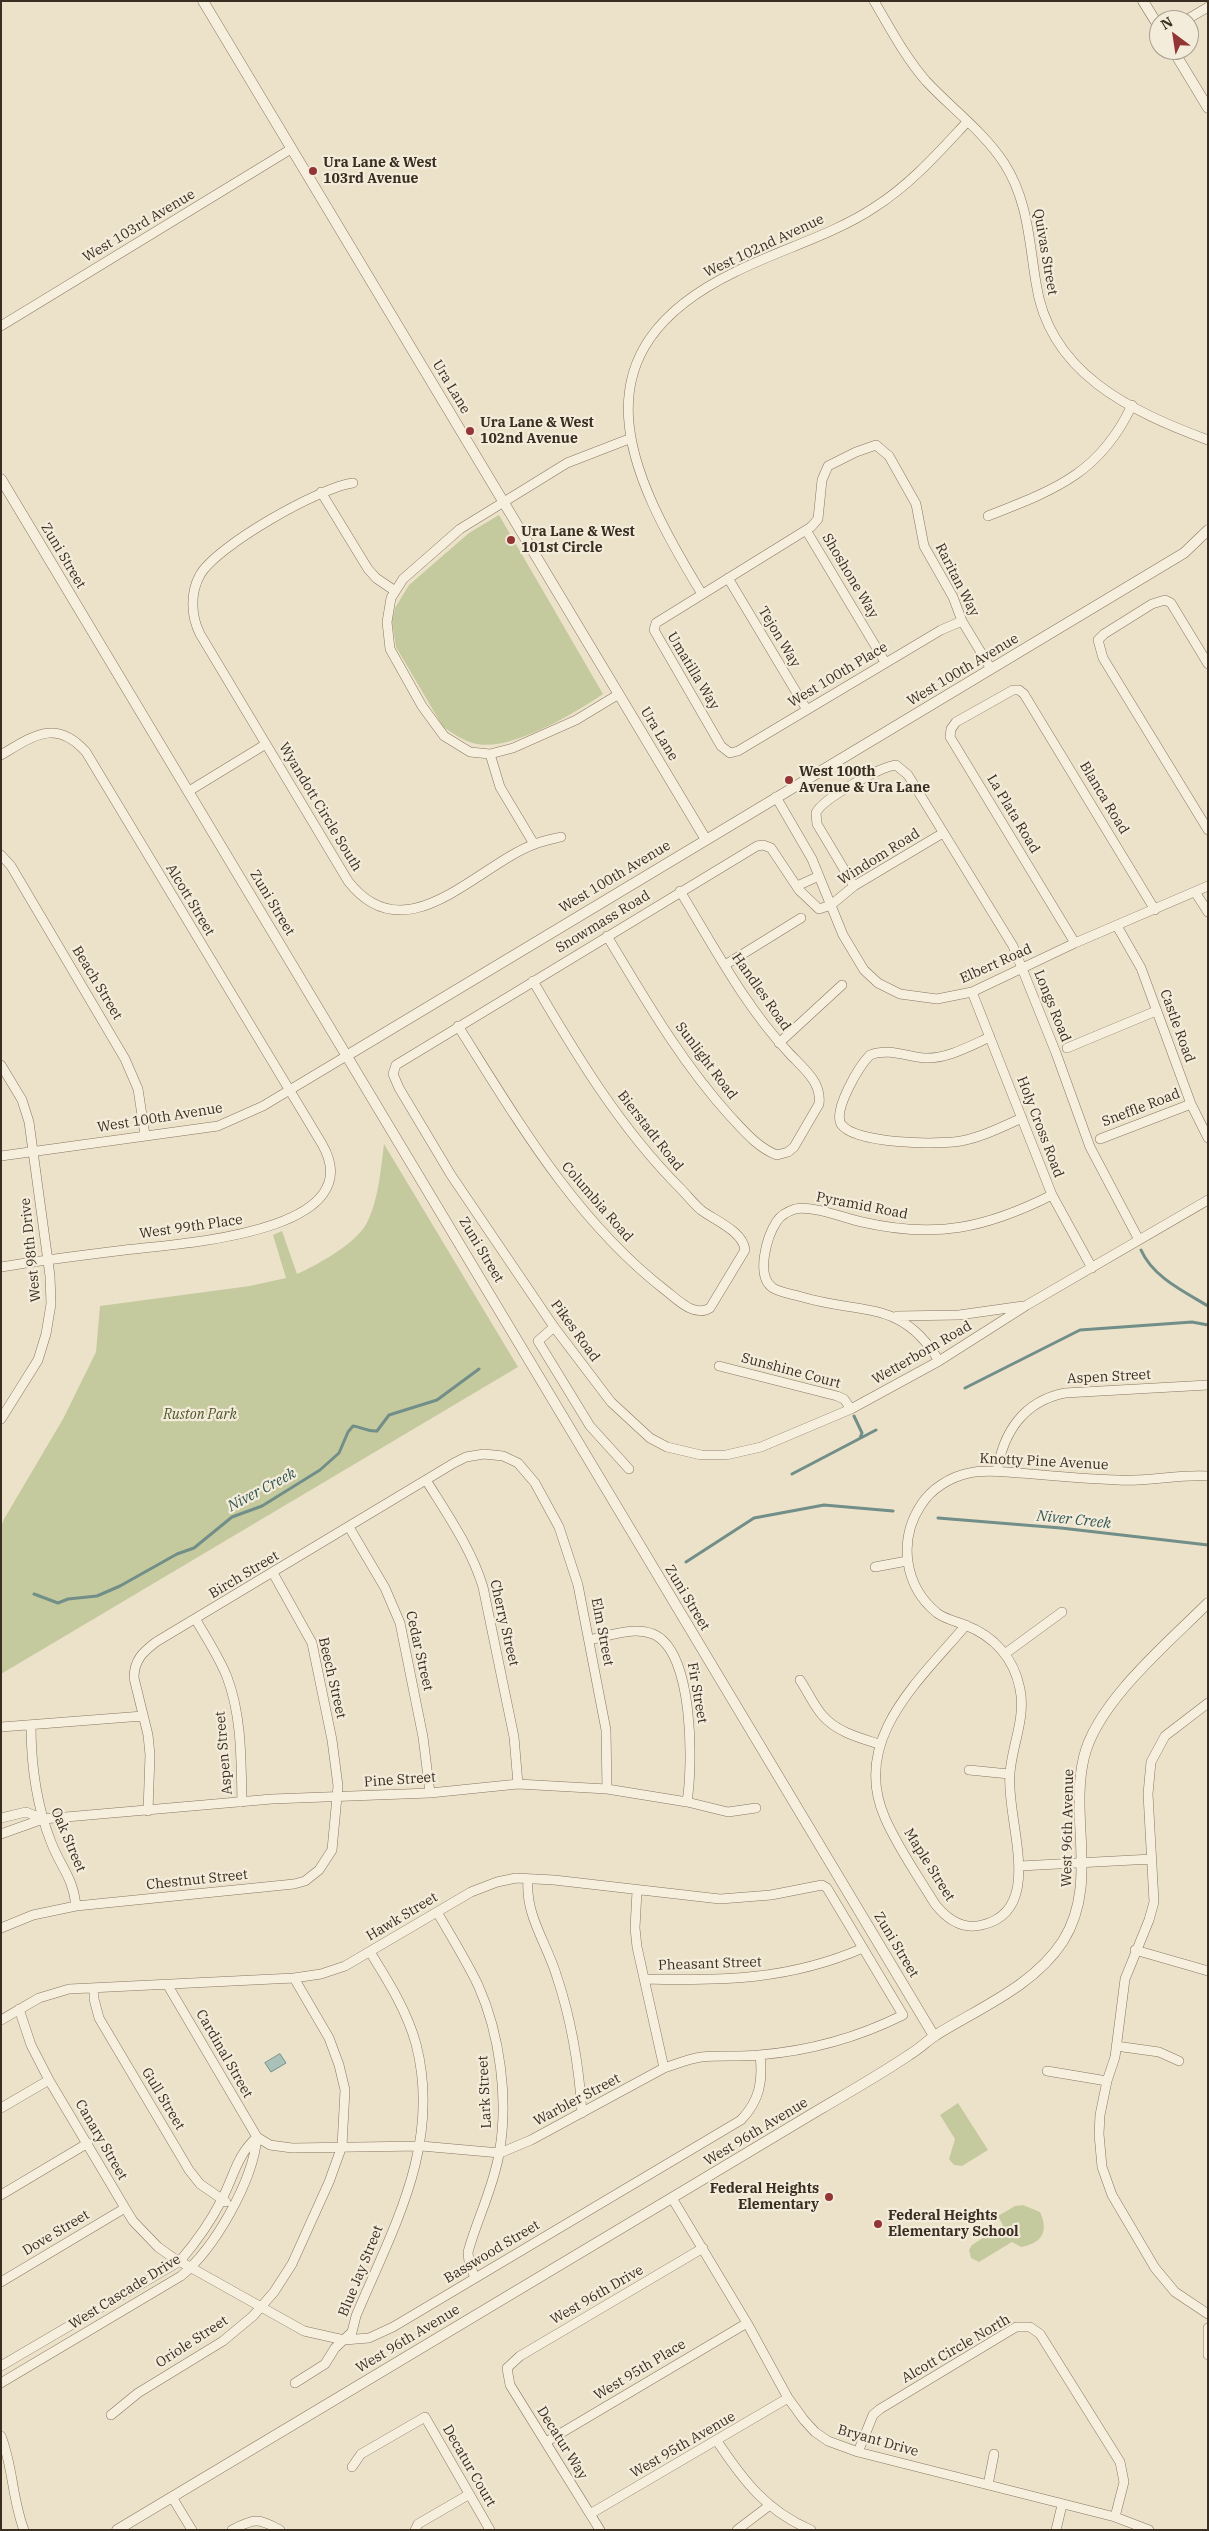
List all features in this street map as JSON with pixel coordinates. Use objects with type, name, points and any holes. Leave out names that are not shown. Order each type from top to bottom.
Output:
[{"type":"street","name":"Ura Lane","points":[[203,1],[705,838]]},
{"type":"street","name":"Quivas Street","points":[[874,1],[911,63],[995,151],[1012,178],[1031,236],[1039,301],[1055,340],[1064,354],[1086,376],[1106,391],[1208,440]]},
{"type":"street","points":[[1179,60],[1208,108]]},
{"type":"street","name":"West 102nd Avenue","points":[[702,594],[658,516],[629,439],[627,402],[633,372],[651,336],[672,312],[691,296],[723,278],[846,223],[875,207],[904,186],[967,122]]},
{"type":"street","name":"West 103rd Avenue","points":[[1,326],[291,149]]},
{"type":"street","points":[[988,516],[1054,488],[1082,472],[1110,443],[1123,425],[1132,405]]},
{"type":"street","points":[[619,694],[545,736],[490,754],[470,752],[453,743],[437,729],[422,706],[394,656],[388,640],[386,622],[394,591],[410,573],[460,529],[567,463],[629,439]]},
{"type":"street","name":"Raritan Way","points":[[806,530],[818,519],[822,480],[828,466],[871,446],[880,447],[889,456],[916,504],[922,542],[953,597],[962,621],[991,670]]},
{"type":"street","name":"Zuni Street","points":[[1,479],[348,1055],[934,2036]]},
{"type":"street","name":"Wyandott Circle South","points":[[353,483],[321,492],[224,550],[205,568],[195,591],[193,608],[196,626],[348,881],[368,899],[392,910],[416,910],[434,903],[534,844],[561,837]]},
{"type":"street","points":[[321,492],[368,569],[394,591]]},
{"type":"street","name":"Umatilla Way","points":[[728,753],[722,746],[654,630],[656,622],[806,530]]},
{"type":"street","name":"Shoshone Way","points":[[806,530],[885,662]]},
{"type":"street","name":"West 100th Avenue","points":[[1,1156],[34,1153],[145,1135],[218,1126],[246,1115],[705,838],[991,670],[1184,553],[1208,530]]},
{"type":"street","name":"Tejon Way","points":[[728,578],[807,710]]},
{"type":"street","points":[[1208,664],[1168,601],[1152,604],[1100,636],[1098,646],[1103,658],[1208,830]]},
{"type":"street","name":"West 100th Place","points":[[728,753],[738,751],[885,662],[941,630],[962,621]]},
{"type":"street","name":"Blanca Road","points":[[981,708],[1016,689],[1024,694],[1155,910]]},
{"type":"street","name":"La Plata Road","points":[[981,708],[956,722],[951,729],[950,736],[1075,944]]},
{"type":"street","name":"Alcott Street","points":[[1,755],[29,739],[48,732],[61,734],[74,740],[86,752],[288,1091],[322,1144]]},
{"type":"street","points":[[189,791],[266,744]]},
{"type":"street","points":[[490,754],[500,786],[534,844]]},
{"type":"street","name":"Longs Road","points":[[854,886],[815,818],[818,809],[822,804],[889,766],[896,765],[901,768],[951,843],[1013,946],[1056,1053],[1090,1147],[1139,1240]]},
{"type":"street","name":"Elbert Road","points":[[776,797],[819,876],[830,905],[850,947],[864,970],[878,983],[900,994],[921,998],[953,997],[972,992],[1075,944],[1208,886]]},
{"type":"street","name":"Windom Road","points":[[830,905],[854,886],[943,833]]},
{"type":"street","name":"Snowmass Road","points":[[394,1070],[400,1061],[680,891],[762,845],[771,848],[797,886],[819,909],[830,905]]},
{"type":"street","name":"Beach Street","points":[[1,855],[11,866],[130,1067],[138,1089],[145,1135]]},
{"type":"street","points":[[797,886],[819,876]]},
{"type":"street","name":"Handles Road","points":[[680,891],[751,1007],[779,1043],[816,1083],[819,1089],[819,1104],[805,1130]]},
{"type":"street","points":[[1195,892],[1208,912]]},
{"type":"street","points":[[725,965],[802,918]]},
{"type":"street","name":"Castle Road","points":[[1117,926],[1140,968],[1191,1104],[1208,1138]]},
{"type":"street","name":"Sunlight Road","points":[[607,936],[677,1050],[702,1084],[752,1138],[768,1152],[783,1155],[794,1147],[805,1130]]},
{"type":"street","name":"Bierstadt Road","points":[[533,980],[558,1024],[616,1112],[659,1168],[701,1209],[742,1240],[745,1250],[727,1282]]},
{"type":"street","points":[[779,1043],[842,985]]},
{"type":"street","name":"Holy Cross Road","points":[[972,992],[1052,1195],[1092,1268]]},
{"type":"street","points":[[1067,1048],[1156,1011]]},
{"type":"street","name":"Columbia Road","points":[[458,1026],[517,1120],[562,1186],[595,1225],[632,1263],[681,1303],[696,1311],[706,1311],[714,1305],[727,1282]]},
{"type":"street","points":[[990,1037],[938,1057],[924,1058],[874,1053],[861,1064],[841,1108],[839,1118],[845,1128],[887,1140],[940,1144],[981,1135],[1022,1118]]},
{"type":"street","name":"West 98th Drive","points":[[1,1065],[26,1112],[34,1153],[48,1259],[51,1304],[43,1346],[33,1370],[1,1419]]},
{"type":"street","name":"Pikes Road","points":[[394,1070],[398,1088],[451,1175],[554,1327],[616,1408],[639,1430],[667,1447],[701,1455],[726,1455],[760,1447],[827,1419]]},
{"type":"street","name":"Sneffle Road","points":[[1100,1139],[1191,1104]]},
{"type":"street","name":"West 99th Place","points":[[1,1267],[48,1259],[218,1238],[253,1232],[284,1221],[314,1204],[327,1185],[330,1169],[328,1157],[322,1144]]},
{"type":"street","name":"Pyramid Road","points":[[939,1361],[918,1332],[894,1316],[827,1303],[772,1287],[764,1275],[763,1261],[776,1222],[786,1213],[800,1208],[908,1230],[946,1229],[992,1221],[1052,1195]]},
{"type":"street","name":"Wetterborn Road","points":[[827,1419],[850,1409],[939,1361],[1027,1305],[1208,1200]]},
{"type":"street","name":"Wetterborn Road","points":[[894,1316],[959,1315],[1027,1305]]},
{"type":"street","points":[[554,1327],[538,1341],[590,1426],[630,1469]]},
{"type":"street","name":"Sunshine Court","points":[[719,1366],[837,1396],[844,1399],[850,1409]]},
{"type":"street","name":"Aspen Street","points":[[997,1472],[1002,1448],[1014,1423],[1023,1413],[1045,1399],[1065,1393],[1208,1385]]},
{"type":"street","name":"Birch Street","points":[[148,1811],[150,1754],[144,1716],[134,1678],[137,1659],[156,1642],[196,1620],[466,1457],[495,1455],[518,1463],[538,1488]]},
{"type":"street","name":"Knotty Pine Avenue","points":[[1020,1866],[1011,1814],[1010,1774],[1020,1721],[1022,1698],[1016,1671],[1006,1654],[993,1641],[966,1625],[944,1617],[926,1601],[912,1576],[907,1561],[907,1540],[911,1522],[929,1495],[953,1478],[977,1471],[1121,1480],[1208,1476]]},
{"type":"street","name":"Cherry Street","points":[[426,1480],[460,1535],[478,1571],[483,1587],[514,1737],[518,1784]]},
{"type":"street","name":"Elm Street","points":[[538,1488],[555,1519],[568,1551],[578,1585],[606,1730],[607,1789]]},
{"type":"street","name":"Cedar Street","points":[[348,1527],[385,1588],[400,1623],[423,1738],[430,1792]]},
{"type":"street","points":[[875,1567],[907,1561]]},
{"type":"street","name":"Beech Street","points":[[273,1573],[312,1643],[332,1740],[337,1798]]},
{"type":"street","name":"West 96th Avenue","points":[[117,2530],[910,2055],[934,2036],[1019,1985],[1048,1959],[1062,1942],[1079,1903],[1083,1864],[1081,1771],[1090,1737],[1112,1701],[1208,1603]]},
{"type":"street","points":[[1006,1654],[1062,1612]]},
{"type":"street","name":"Aspen Street","points":[[196,1620],[222,1665],[233,1698],[240,1740],[242,1802]]},
{"type":"street","points":[[800,1680],[824,1717],[832,1724],[849,1734],[879,1744],[895,1711],[966,1625]]},
{"type":"street","name":"Fir Street","points":[[589,1640],[630,1631],[644,1632],[662,1640],[676,1658],[687,1709],[691,1744],[691,1777],[687,1802]]},
{"type":"street","points":[[1208,1703],[1165,1736],[1151,1762],[1148,1794],[1155,1885],[1152,1911],[1125,1979],[1115,2057],[1107,2081],[1100,2115],[1100,2153],[1105,2177],[1112,2195],[1162,2277],[1176,2292],[1208,2314]]},
{"type":"street","points":[[1,1727],[144,1716]]},
{"type":"street","name":"Oak Street","points":[[31,1725],[34,1782],[43,1819],[54,1849],[71,1879],[76,1906]]},
{"type":"street","name":"Maple Street","points":[[879,1744],[876,1758],[877,1786],[884,1817],[934,1904],[944,1915],[955,1923],[972,1926],[988,1924],[998,1919],[1006,1913],[1019,1888],[1020,1866]]},
{"type":"street","points":[[969,1770],[1010,1774]]},
{"type":"street","name":"Pine Street","points":[[1,1834],[43,1819],[292,1798],[337,1798],[518,1784],[607,1789],[687,1802],[728,1812],[756,1808]]},
{"type":"street","name":"Chestnut Street","points":[[1,1928],[33,1915],[76,1906],[294,1884],[305,1881],[319,1870],[332,1850],[337,1798]]},
{"type":"street","name":"Pine Street","points":[[1,1818],[26,1812],[43,1819]]},
{"type":"street","points":[[1020,1866],[1152,1859]]},
{"type":"street","points":[[528,1879],[527,1893],[531,1914],[551,1957],[574,2034],[582,2113]]},
{"type":"street","name":"Hawk Street","points":[[1,2020],[38,1998],[63,1990],[294,1978],[334,1971],[482,1887],[497,1882],[528,1879],[720,1899],[771,1895],[822,1885],[827,1888],[863,1948]]},
{"type":"street","points":[[637,1891],[634,1928],[664,2068]]},
{"type":"street","name":"Lark Street","points":[[437,1912],[478,1986],[492,2030],[501,2086],[502,2122],[500,2153],[489,2195],[468,2252],[469,2262],[475,2278]]},
{"type":"street","name":"Warbler Street","points":[[257,2137],[280,2147],[421,2146],[500,2153],[531,2140],[664,2068],[702,2057],[760,2055],[847,2038],[877,2028],[903,2015],[863,1948]]},
{"type":"street","name":"Pheasant Street","points":[[644,1979],[732,1980],[771,1976],[826,1963],[863,1948]]},
{"type":"street","points":[[1135,1950],[1208,1971]]},
{"type":"street","name":"Blue Jay Street","points":[[295,2384],[326,2364],[335,2348],[352,2332],[356,2316],[407,2195],[421,2146],[423,2095],[416,2044],[403,2009],[370,1952]]},
{"type":"street","points":[[294,1978],[329,2038],[339,2065],[344,2090],[342,2146]]},
{"type":"street","name":"Cardinal Street","points":[[167,1984],[257,2137]]},
{"type":"street","name":"Gull Street","points":[[94,1989],[94,1999],[99,2018],[189,2170],[200,2184],[222,2200],[233,2205]]},
{"type":"street","name":"Canary Street","points":[[19,2009],[31,2045],[49,2080],[125,2208],[146,2236],[186,2265]]},
{"type":"street","points":[[1116,2046],[1159,2052],[1179,2061]]},
{"type":"street","name":"Basswood Street","points":[[186,2265],[304,2331],[344,2340],[379,2335],[741,2120],[757,2098],[762,2071],[760,2055]]},
{"type":"street","points":[[1047,2071],[1107,2081]]},
{"type":"street","points":[[1,2108],[49,2080]]},
{"type":"street","name":"West Cascade Drive","points":[[1,2366],[113,2300],[186,2265],[222,2200],[244,2150],[257,2137]]},
{"type":"street","name":"West Cascade Drive","points":[[1,2383],[120,2312],[212,2244],[226,2223],[255,2154],[257,2137]]},
{"type":"street","points":[[1,2195],[88,2143]]},
{"type":"street","name":"Oriole Street","points":[[111,2415],[138,2393],[223,2341],[274,2292],[299,2252],[342,2146]]},
{"type":"street","name":"Bryant Drive","points":[[672,2198],[747,2323],[788,2398],[815,2432],[828,2441],[858,2452],[1115,2517],[1149,2530]]},
{"type":"street","name":"Dove Street","points":[[1,2282],[125,2208]]},
{"type":"street","name":"West 96th Drive","points":[[507,2368],[520,2356],[703,2248]]},
{"type":"street","points":[[113,2300],[120,2312]]},
{"type":"street","name":"West 95th Place","points":[[546,2442],[747,2323]]},
{"type":"street","name":"Alcott Circle North","points":[[858,2452],[873,2415],[880,2409],[1016,2327],[1030,2327],[1040,2334],[1120,2462],[1124,2482],[1115,2517]]},
{"type":"street","points":[[1208,2328],[1208,2355]]},
{"type":"street","points":[[35,2346],[43,2358]]},
{"type":"street","name":"Decatur Way","points":[[507,2368],[510,2385],[600,2530]]},
{"type":"street","name":"West 95th Avenue","points":[[590,2514],[788,2398]]},
{"type":"street","name":"Decatur Court","points":[[352,2467],[360,2454],[425,2417],[468,2495],[490,2530]]},
{"type":"street","points":[[1,2436],[8,2453],[18,2515],[24,2530]]},
{"type":"street","points":[[717,2441],[744,2481],[770,2505],[795,2523],[811,2530]]},
{"type":"street","points":[[988,2485],[994,2454]]},
{"type":"street","points":[[415,2530],[418,2524],[468,2495]]},
{"type":"street","points":[[172,2497],[192,2530]]},
{"type":"street","points":[[737,2530],[770,2505]]},
{"type":"street","points":[[1056,2530],[1062,2505]]},
{"type":"street","points":[[232,2530],[245,2523],[263,2520],[280,2530]]},
{"type":"green space","points":[[499,515],[603,694],[543,729],[508,742],[491,745],[477,744],[464,740],[443,727],[396,647],[392,621],[395,608],[409,585],[469,533]]},
{"type":"green space","name":"Ruston Park","points":[[384,1144],[518,1367],[1,1674],[1,1527],[63,1419],[96,1352],[100,1306],[250,1286],[286,1278],[273,1235],[282,1231],[297,1274],[324,1260],[352,1240],[365,1226],[376,1197]]},
{"type":"green space","points":[[958,2103],[988,2150],[962,2166],[954,2165],[949,2159],[955,2139],[940,2115]]},
{"type":"green space","points":[[1023,2205],[1040,2212],[1044,2225],[1042,2236],[1034,2243],[1021,2247],[1012,2242],[979,2262],[971,2258],[969,2250],[972,2245],[1003,2225],[998,2216],[1015,2206]]},
{"type":"water","points":[[280,2054],[286,2063],[271,2072],[265,2063]]},
{"type":"waterway","points":[[1141,1250],[1146,1260],[1161,1276],[1208,1306]]},
{"type":"waterway","points":[[965,1388],[1080,1330],[1192,1322],[1208,1325]]},
{"type":"waterway","name":"Niver Creek","points":[[34,1594],[58,1603],[68,1599],[97,1596],[120,1586],[177,1554],[194,1548],[232,1517],[262,1506],[320,1470],[339,1453],[348,1432],[353,1426],[377,1431],[389,1415],[437,1400],[479,1369]]},
{"type":"waterway","points":[[854,1416],[862,1433],[860,1438]]},
{"type":"waterway","points":[[792,1474],[876,1430]]},
{"type":"waterway","name":"Niver Creek","points":[[686,1562],[754,1518],[824,1505],[893,1511]]},
{"type":"waterway","name":"Niver Creek","points":[[938,1518],[1061,1528],[1208,1545]]},
{"type":"place","name":"Ura Lane & West 103rd Avenue","points":[[313,171]]},
{"type":"place","name":"Ura Lane & West 102nd Avenue","points":[[470,431]]},
{"type":"place","name":"Ura Lane & West 101st Circle","points":[[511,540]]},
{"type":"place","name":"West 100th Avenue & Ura Lane","points":[[789,780]]},
{"type":"place","name":"Federal Heights Elementary","points":[[829,2197]]},
{"type":"place","name":"Federal Heights Elementary School","points":[[878,2224]]}]
